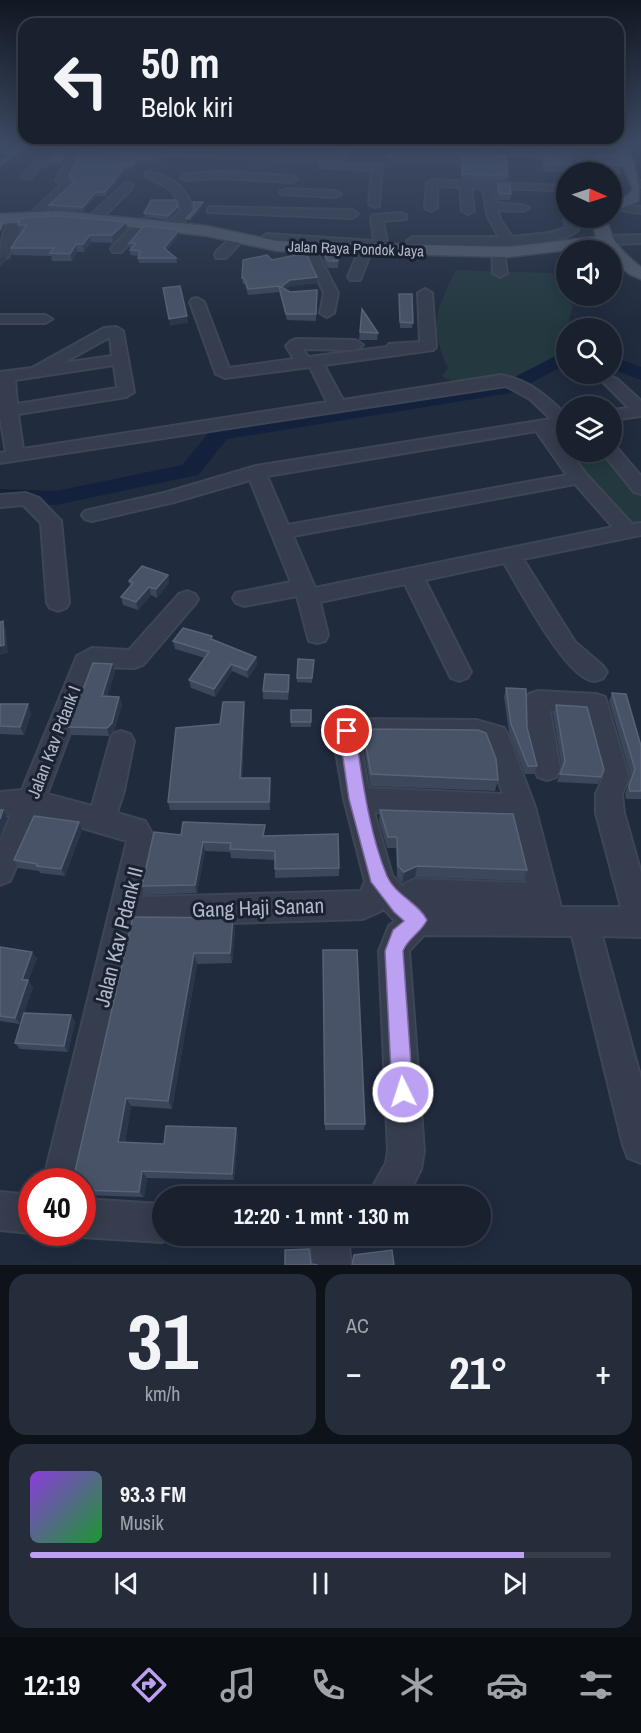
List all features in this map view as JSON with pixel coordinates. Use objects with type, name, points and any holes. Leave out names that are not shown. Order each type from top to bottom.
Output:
[{"type":"main road","name":"Jalan Raya Pondok Jaya","points":[[18,215],[95,218],[143,223],[238,238],[272,234],[308,246],[373,247],[417,251],[556,243]]},
{"type":"main road","points":[[600,228],[606,240]]},
{"type":"main road","points":[[622,258],[633,270],[641,274]]},
{"type":"street","points":[[0,258],[3,256],[18,215],[36,204]]},
{"type":"street","points":[[95,218],[109,204]]},
{"type":"street","points":[[171,226],[187,212],[185,204]]},
{"type":"street","points":[[272,234],[282,204]]},
{"type":"street","points":[[467,204],[468,211]]},
{"type":"street","points":[[625,204],[641,210]]},
{"type":"street","points":[[512,246],[494,223],[490,206],[523,208]]},
{"type":"street","points":[[212,210],[230,208],[272,234],[373,247]]},
{"type":"street","points":[[272,234],[352,214]]},
{"type":"street","points":[[355,277],[363,255],[381,242],[377,218],[402,218]]},
{"type":"street","points":[[117,249],[143,223]]},
{"type":"street","points":[[512,246],[569,233],[572,228]]},
{"type":"street","points":[[221,255],[238,238]]},
{"type":"street","points":[[606,240],[641,239]]},
{"type":"street","points":[[308,246],[332,297],[327,306],[327,313]]},
{"type":"street","points":[[500,273],[512,246]]},
{"type":"street","points":[[309,290],[329,288]]},
{"type":"street","points":[[197,302],[222,371],[225,373],[428,346],[425,293]]},
{"type":"street","points":[[0,319],[45,320]]},
{"type":"street","points":[[4,412],[126,391],[119,360],[118,333],[109,332],[36,372]]},
{"type":"street","points":[[337,405],[309,362],[294,346],[296,344],[409,349]]},
{"type":"street","points":[[119,360],[4,377],[8,457],[93,444],[97,451],[110,454],[122,448],[125,443],[123,439],[501,380],[510,381],[538,398],[556,414]]},
{"type":"street","points":[[613,384],[641,411]]},
{"type":"street","points":[[622,414],[641,411]]},
{"type":"street","points":[[92,515],[167,498],[256,472],[556,423]]},
{"type":"street","points":[[540,425],[579,478],[634,530]]},
{"type":"street","points":[[622,460],[634,469],[641,488]]},
{"type":"street","points":[[256,472],[306,592],[317,635]]},
{"type":"street","points":[[282,532],[579,478]]},
{"type":"street","points":[[0,501],[26,499],[51,521],[58,603]]},
{"type":"street","points":[[244,598],[306,592],[412,576],[509,554],[634,530]]},
{"type":"street","points":[[509,554],[567,648],[595,672]]},
{"type":"street","points":[[412,576],[459,672]]},
{"type":"street","name":"Jalan Kav Pdank I","points":[[0,872],[31,801],[85,662],[92,657],[131,660],[136,657],[187,599]]},
{"type":"street","points":[[547,769],[538,720],[538,701],[596,704],[616,778],[609,794],[610,813],[641,922],[583,921],[548,910],[400,906],[380,882],[357,799],[347,731],[476,730],[487,732],[498,739],[521,807],[548,910]]},
{"type":"street","points":[[101,820],[111,791],[121,741]]},
{"type":"street","points":[[357,799],[521,807]]},
{"type":"street","name":"Jalan Kav Pdank II","points":[[0,804],[31,801],[135,830],[141,839],[64,1168]]},
{"type":"street","name":"Gang Haji Sanan","points":[[123,912],[363,905],[371,901],[380,882]]},
{"type":"street","points":[[393,1186],[403,1169],[406,1151],[394,951],[417,907]]},
{"type":"street","points":[[583,921],[641,1144]]},
{"type":"street","points":[[0,1211],[18,1213]]},
{"type":"street","points":[[96,1219],[152,1222]]},
{"type":"street","points":[[330,1246],[332,1265]]},
{"type":"green space","points":[[456,270],[556,274],[556,306],[573,306],[570,318],[556,318],[556,363],[526,383],[498,375],[456,383],[442,376],[448,368],[436,328],[439,307]]},
{"type":"green space","points":[[556,423],[556,442],[540,425]]},
{"type":"green space","points":[[574,462],[619,462],[641,488],[641,529],[637,530]]},
{"type":"building","points":[[50,204],[86,204],[83,207]]},
{"type":"building","points":[[149,204],[177,204],[178,206],[168,216],[144,213]]},
{"type":"building","points":[[193,204],[201,204],[189,219],[186,218],[194,210]]},
{"type":"building","points":[[57,216],[126,222],[112,235],[90,235],[83,244],[76,244],[70,254],[50,253],[54,248],[11,248],[27,225],[18,225],[21,218]]},
{"type":"building","points":[[144,226],[179,230],[164,248],[176,258],[138,258],[140,251],[130,250],[136,243],[129,243]]},
{"type":"building","points":[[324,247],[335,248],[338,261],[328,261],[324,254]]},
{"type":"building","points":[[306,253],[317,277],[290,280],[281,287],[290,292],[317,290],[316,314],[286,314],[279,286],[248,289],[242,278],[243,260],[267,255],[272,260]]},
{"type":"building","points":[[180,286],[187,316],[169,319],[163,288]]},
{"type":"building","points":[[399,294],[412,294],[413,323],[400,322]]},
{"type":"building","points":[[362,309],[378,333],[360,332]]},
{"type":"building","points":[[142,566],[168,575],[156,589],[149,587],[136,602],[121,597],[133,583],[129,581]]},
{"type":"building","points":[[3,621],[4,645],[0,646],[0,622]]},
{"type":"building","points":[[183,628],[212,636],[211,639],[256,657],[247,670],[231,664],[214,689],[189,680],[209,652],[173,641]]},
{"type":"building","points":[[298,659],[314,660],[312,678],[297,678]]},
{"type":"building","points":[[93,663],[112,664],[102,696],[119,697],[112,723],[107,728],[69,727]]},
{"type":"building","points":[[265,674],[289,675],[288,692],[263,691]]},
{"type":"building","points":[[506,688],[526,689],[527,728],[537,766],[528,766],[511,724]]},
{"type":"building","points":[[612,693],[626,694],[641,746],[641,791],[630,791],[629,786],[635,769]]},
{"type":"building","points":[[223,702],[244,702],[240,778],[270,778],[269,802],[168,802],[176,728],[220,724]]},
{"type":"building","points":[[0,704],[28,704],[20,727],[0,726]]},
{"type":"building","points":[[556,705],[587,707],[604,770],[601,777],[560,774],[565,761]]},
{"type":"building","points":[[291,710],[311,710],[311,722],[291,722]]},
{"type":"building","points":[[363,729],[478,730],[486,733],[496,759],[498,780],[371,774]]},
{"type":"building","points":[[380,810],[513,814],[527,870],[417,866],[404,872],[398,866],[397,837],[388,837]]},
{"type":"building","points":[[34,816],[79,822],[61,869],[14,860]]},
{"type":"building","points":[[183,822],[265,825],[263,836],[338,834],[339,868],[275,869],[275,851],[230,849],[231,843],[203,842],[195,885],[142,886],[154,832],[181,835]]},
{"type":"building","points":[[133,917],[233,918],[230,953],[194,953],[168,1101],[126,1098],[118,1142],[164,1144],[166,1126],[236,1128],[232,1174],[142,1171],[139,1192],[96,1190],[96,1168],[76,1168]]},
{"type":"building","points":[[0,947],[32,952],[22,980],[28,980],[15,1018],[0,1016]]},
{"type":"building","points":[[323,950],[357,950],[365,1124],[325,1124]]},
{"type":"building","points":[[24,1013],[71,1015],[64,1046],[15,1043]]},
{"type":"building","points":[[309,1249],[311,1264],[318,1265],[285,1265],[285,1250]]},
{"type":"building","points":[[392,1250],[394,1265],[352,1265],[354,1255]]},
{"type":"waterway","points":[[0,496],[56,498],[190,470],[220,434],[511,387],[556,362]]},
{"type":"waterway","points":[[622,366],[641,374]]},
{"type":"route","points":[[347,731],[357,799],[380,882],[400,906],[418,920],[400,937],[394,951],[403,1092]]}]
